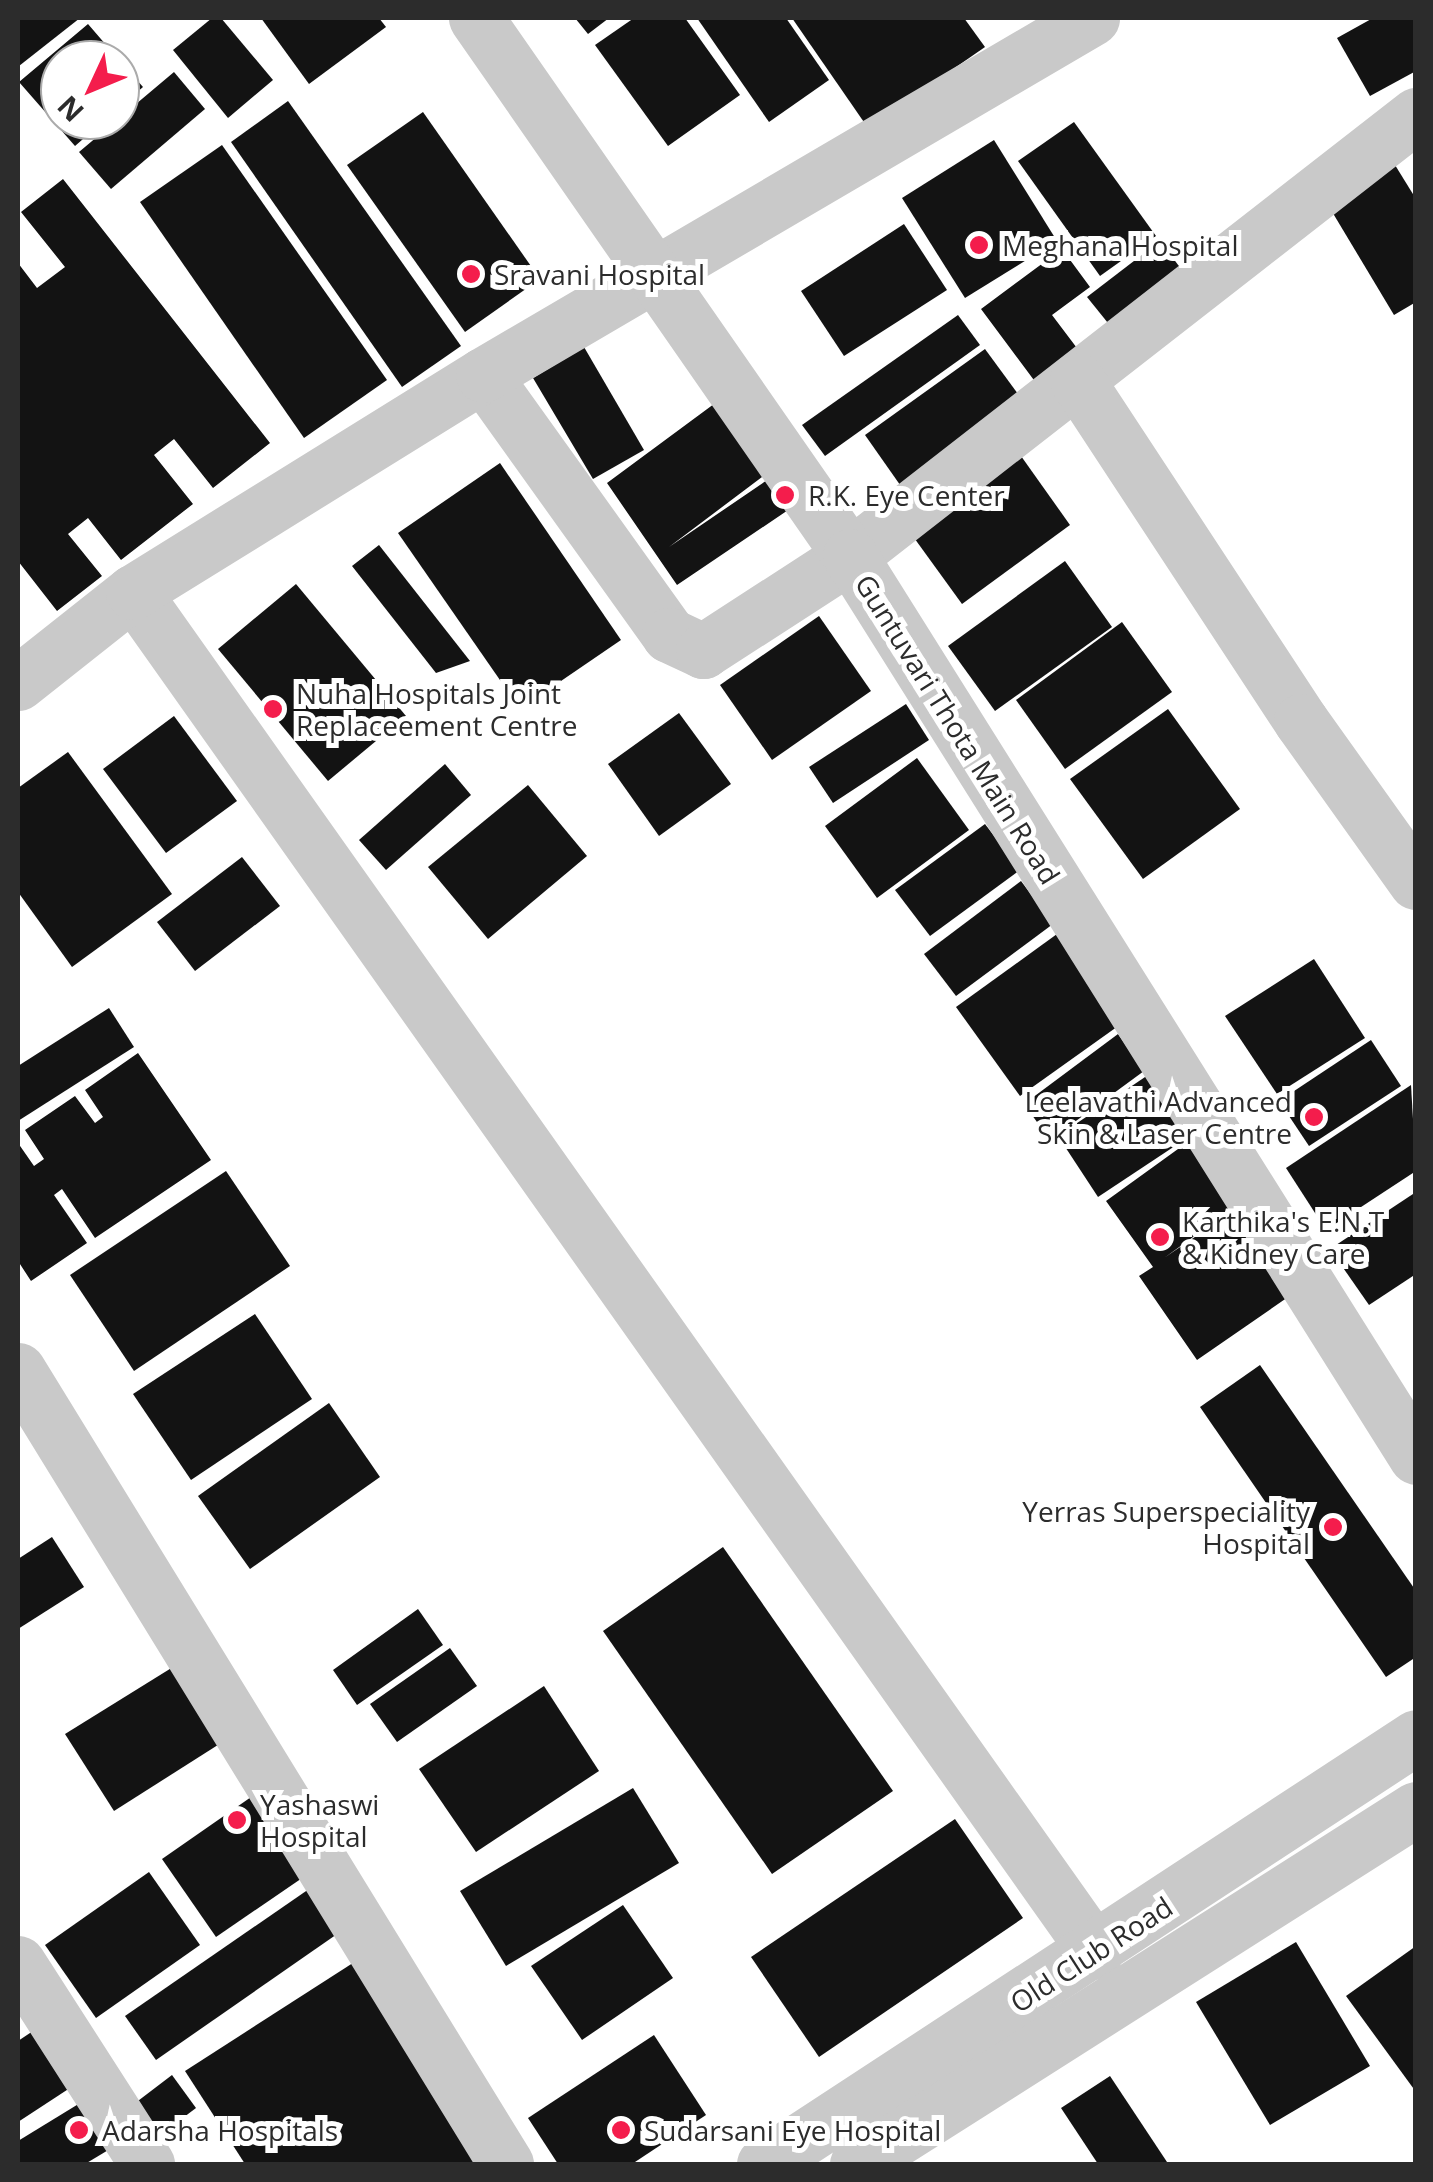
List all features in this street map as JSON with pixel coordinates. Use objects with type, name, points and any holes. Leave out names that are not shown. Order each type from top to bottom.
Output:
[{"type":"street","name":"Guntuvari Thota Main Road","points":[[476,18],[850,556],[1416,1457]]},
{"type":"street","points":[[18,683],[133,592],[483,374],[654,269],[1092,18]]},
{"type":"street","points":[[483,374],[670,635],[688,649],[719,646],[850,556],[1416,116]]},
{"type":"street","points":[[1077,380],[1300,721],[1416,882]]},
{"type":"street","points":[[133,592],[1096,1952]]},
{"type":"street","points":[[18,1370],[506,2164]]},
{"type":"street","name":"Old Club Road","points":[[764,2164],[1096,1952],[1416,1738]]},
{"type":"street","name":"Old Club Road","points":[[857,2164],[1416,1808]]},
{"type":"street","points":[[18,1964],[147,2164]]},
{"type":"building","points":[[18,18],[80,18],[52,40],[40,40],[40,49],[19,66]]},
{"type":"building","points":[[212,18],[221,18],[273,80],[228,118],[173,50]]},
{"type":"building","points":[[261,18],[379,18],[386,27],[309,84]]},
{"type":"building","points":[[575,18],[609,18],[588,34]]},
{"type":"building","points":[[634,18],[685,18],[740,95],[668,146],[595,45]]},
{"type":"building","points":[[697,18],[786,18],[829,80],[769,122]]},
{"type":"building","points":[[792,18],[964,18],[985,47],[868,128]]},
{"type":"building","points":[[1373,18],[1416,18],[1416,71],[1370,96],[1337,38]]},
{"type":"building","points":[[88,24],[102,40],[69,40]]},
{"type":"building","points":[[40,64],[40,106],[19,82]]},
{"type":"building","points":[[174,72],[205,109],[111,189],[79,152],[93,140],[140,140],[140,101]]},
{"type":"building","points":[[288,101],[461,346],[402,387],[231,142]]},
{"type":"building","points":[[423,112],[540,279],[465,332],[347,165]]},
{"type":"building","points":[[1074,122],[1156,236],[1100,276],[1018,161]]},
{"type":"building","name":"Meghana Hospital","points":[[994,140],[1057,241],[965,298],[902,198]]},
{"type":"building","points":[[222,145],[387,380],[304,438],[140,202]]},
{"type":"building","points":[[1395,165],[1416,199],[1416,302],[1394,315],[1328,205]]},
{"type":"building","points":[[63,179],[270,443],[213,488],[174,439],[154,455],[193,504],[121,560],[88,518],[68,534],[102,576],[57,611],[18,561],[18,263],[37,288],[65,267],[21,212]]},
{"type":"building","points":[[904,224],[947,290],[844,356],[801,291]]},
{"type":"building","points":[[1160,241],[1188,278],[1116,333],[1087,297]]},
{"type":"building","points":[[1062,249],[1090,287],[1052,315],[1089,364],[1045,395],[981,309]]},
{"type":"building","points":[[958,315],[980,345],[825,456],[802,425]]},
{"type":"building","points":[[584,347],[644,450],[593,479],[533,378]]},
{"type":"building","points":[[985,349],[1026,405],[905,492],[865,435]]},
{"type":"building","points":[[718,401],[770,471],[669,547],[779,472],[800,502],[677,585],[607,483]]},
{"type":"building","points":[[1021,456],[1070,525],[962,604],[912,535]]},
{"type":"building","points":[[500,463],[621,640],[520,709],[398,533]]},
{"type":"building","points":[[379,545],[470,661],[436,673],[352,566]]},
{"type":"building","points":[[1065,561],[1112,627],[995,711],[948,646]]},
{"type":"building","points":[[296,584],[406,716],[328,781],[218,649]]},
{"type":"building","points":[[819,616],[871,691],[772,760],[720,685]]},
{"type":"building","points":[[1122,622],[1172,692],[1065,769],[1016,700]]},
{"type":"building","points":[[906,704],[929,740],[833,803],[809,767]]},
{"type":"building","points":[[1168,709],[1240,809],[1143,879],[1070,779]]},
{"type":"building","points":[[679,713],[731,784],[659,836],[608,764]]},
{"type":"building","points":[[174,716],[237,801],[166,853],[103,769]]},
{"type":"building","points":[[68,752],[172,894],[72,967],[18,892],[18,788]]},
{"type":"building","points":[[917,758],[969,830],[877,898],[825,826]]},
{"type":"building","points":[[445,764],[471,795],[386,870],[359,840]]},
{"type":"building","points":[[528,785],[587,856],[488,939],[428,867]]},
{"type":"building","points":[[985,824],[1020,870],[930,936],[895,890]]},
{"type":"building","points":[[242,857],[280,906],[195,971],[157,922]]},
{"type":"building","points":[[1021,881],[1053,924],[956,996],[924,954]]},
{"type":"building","points":[[1057,934],[1121,1024],[1020,1096],[956,1007]]},
{"type":"building","points":[[1314,959],[1365,1038],[1277,1094],[1225,1016]]},
{"type":"building","points":[[109,1008],[134,1047],[18,1121],[18,1066]]},
{"type":"building","points":[[1118,1034],[1144,1071],[1050,1140],[1024,1104]]},
{"type":"building","points":[[1371,1040],[1401,1086],[1309,1146],[1279,1101]]},
{"type":"building","points":[[138,1053],[211,1160],[95,1238],[62,1189],[54,1195],[87,1243],[31,1281],[18,1261],[18,1143],[34,1166],[44,1159],[25,1130],[75,1096],[95,1123],[103,1117],[85,1090]]},
{"type":"building","points":[[1148,1075],[1190,1136],[1098,1197],[1058,1136]]},
{"type":"building","points":[[1411,1085],[1416,1171],[1326,1230],[1286,1168]]},
{"type":"building","points":[[1196,1136],[1243,1201],[1164,1258],[1233,1211],[1291,1295],[1197,1360],[1139,1276],[1153,1267],[1106,1201]]},
{"type":"building","points":[[226,1171],[290,1266],[134,1371],[70,1275]]},
{"type":"building","points":[[1416,1192],[1416,1274],[1369,1305],[1330,1249]]},
{"type":"building","points":[[255,1314],[312,1399],[191,1480],[133,1394]]},
{"type":"building","points":[[1260,1365],[1416,1591],[1416,1657],[1386,1677],[1200,1407]]},
{"type":"building","points":[[329,1403],[380,1477],[250,1569],[198,1496]]},
{"type":"building","points":[[52,1537],[84,1587],[18,1629],[18,1559]]},
{"type":"building","points":[[723,1547],[893,1791],[772,1874],[603,1631]]},
{"type":"building","points":[[418,1609],[443,1645],[357,1705],[333,1670]]},
{"type":"building","points":[[450,1648],[477,1686],[397,1742],[370,1704]]},
{"type":"building","points":[[173,1667],[221,1743],[114,1811],[65,1734]]},
{"type":"building","points":[[544,1686],[599,1771],[476,1852],[419,1769]]},
{"type":"building","points":[[633,1788],[679,1863],[506,1966],[460,1891]]},
{"type":"building","points":[[254,1795],[308,1874],[216,1937],[162,1859]]},
{"type":"building","points":[[955,1819],[1023,1918],[819,2057],[751,1957]]},
{"type":"building","points":[[149,1872],[200,1945],[96,2018],[45,1945]]},
{"type":"building","points":[[309,1889],[340,1932],[156,2060],[125,2016]]},
{"type":"building","points":[[623,1905],[673,1978],[582,2040],[531,1966]]},
{"type":"building","points":[[1296,1942],[1370,2066],[1270,2125],[1196,2002]]},
{"type":"building","points":[[1416,1946],[1416,2092],[1346,1996]]},
{"type":"building","points":[[356,1961],[488,2164],[245,2164],[185,2071]]},
{"type":"building","points":[[36,2029],[73,2086],[18,2122],[18,2041]]},
{"type":"building","points":[[654,2035],[706,2115],[632,2164],[558,2164],[528,2118]]},
{"type":"building","points":[[172,2075],[196,2108],[155,2139],[130,2107]]},
{"type":"building","points":[[1110,2076],[1167,2162],[1098,2164],[1061,2108]]},
{"type":"building","points":[[85,2100],[115,2146],[85,2164],[18,2164],[18,2141]]},
{"type":"place","name":"Meghana Hospital","points":[[979,245]]},
{"type":"place","name":"Sravani Hospital","points":[[471,274]]},
{"type":"place","name":"R.K. Eye Center","points":[[785,495]]},
{"type":"place","name":"Nuha Hospitals Joint Replaceement Centre","points":[[273,709]]},
{"type":"place","name":"Leelavathi Advanced Skin & Laser Centre","points":[[1314,1117]]},
{"type":"place","name":"Karthika's E.N.T & Kidney Care","points":[[1160,1237]]},
{"type":"place","name":"Yerras Superspeciality Hospital","points":[[1333,1527]]},
{"type":"place","name":"Yashaswi Hospital","points":[[237,1820]]},
{"type":"place","name":"Adarsha Hospitals","points":[[79,2130]]},
{"type":"place","name":"Sudarsani Eye Hospital","points":[[621,2130]]}]
